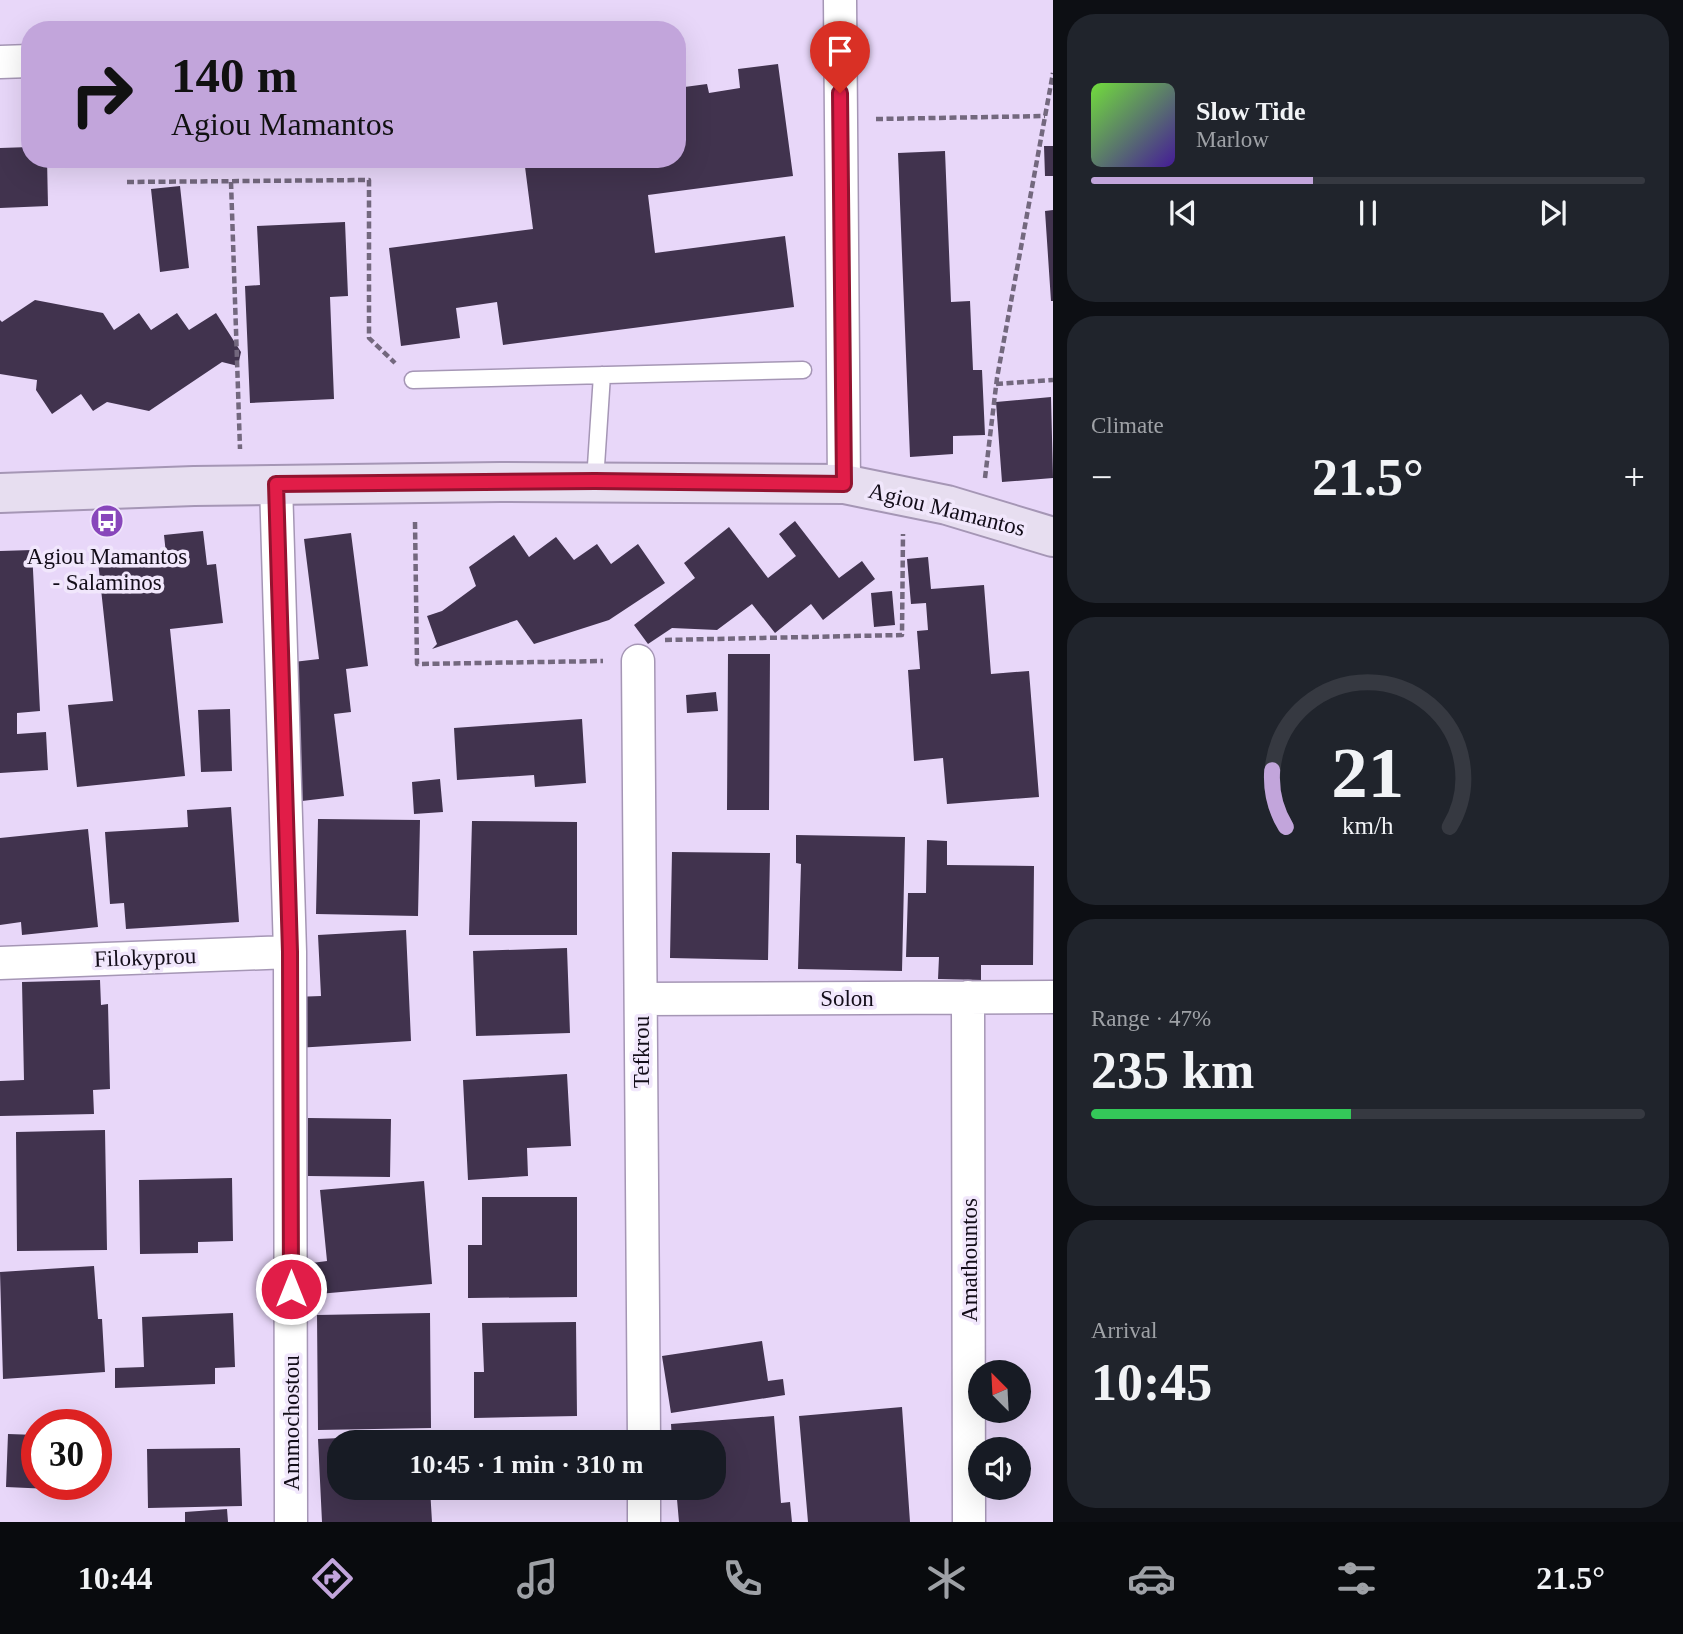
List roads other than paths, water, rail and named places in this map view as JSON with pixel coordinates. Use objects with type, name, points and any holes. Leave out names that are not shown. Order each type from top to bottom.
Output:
[{"type":"street","points":[[839,0],[844,484]]},
{"type":"street","points":[[0,62],[21,61]]},
{"type":"street","name":"Agiou Mamantos","points":[[0,493],[259,485],[595,481],[844,484],[981,514],[1053,537]]},
{"type":"street","name":"Ammochostou","points":[[259,485],[290,952],[291,1522]]},
{"type":"street","name":"Tefkrou","points":[[638,661],[644,1430]]},
{"type":"street","name":"Filokyprou","points":[[0,963],[290,952]]},
{"type":"street","name":"Amathountos","points":[[968,997],[969,1522]]},
{"type":"street","name":"Solon","points":[[641,999],[1053,997]]},
{"type":"street","points":[[644,1500],[644,1522]]},
{"type":"lane","points":[[413,380],[803,370]]},
{"type":"lane","points":[[595,481],[602,375]]},
{"type":"place","name":"Agiou Mamantos - Salaminos","points":[[107,521]]}]
